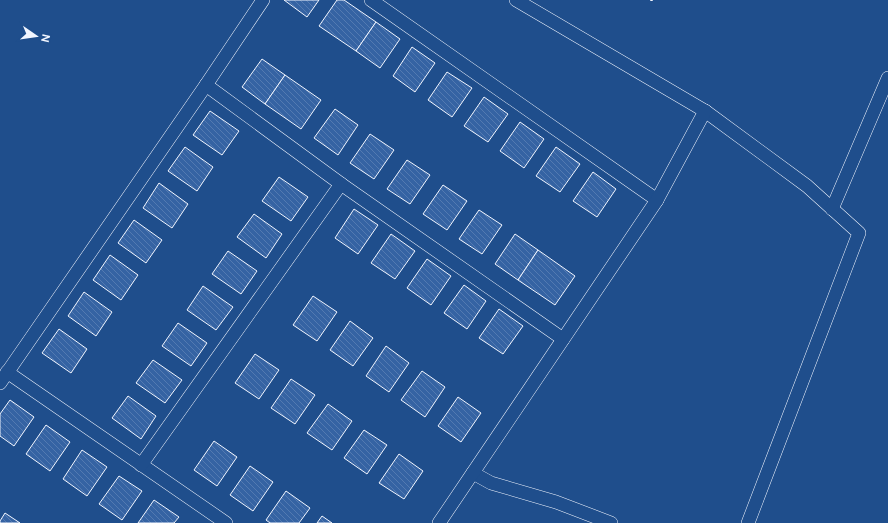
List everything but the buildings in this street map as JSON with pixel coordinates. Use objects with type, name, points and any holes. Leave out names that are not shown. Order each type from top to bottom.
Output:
[{"type":"street","points":[[0,384],[263,0]]},
{"type":"street","points":[[371,0],[657,200]]},
{"type":"street","points":[[516,0],[705,111],[807,186],[859,233],[749,523]]},
{"type":"street","points":[[832,209],[888,78]]},
{"type":"street","points":[[206,85],[341,184],[563,338]]},
{"type":"street","points":[[440,523],[657,200],[705,111]]},
{"type":"street","points":[[141,465],[341,184]]},
{"type":"street","points":[[7,372],[226,523]]},
{"type":"street","points":[[473,473],[491,483],[556,502],[611,523]]}]
